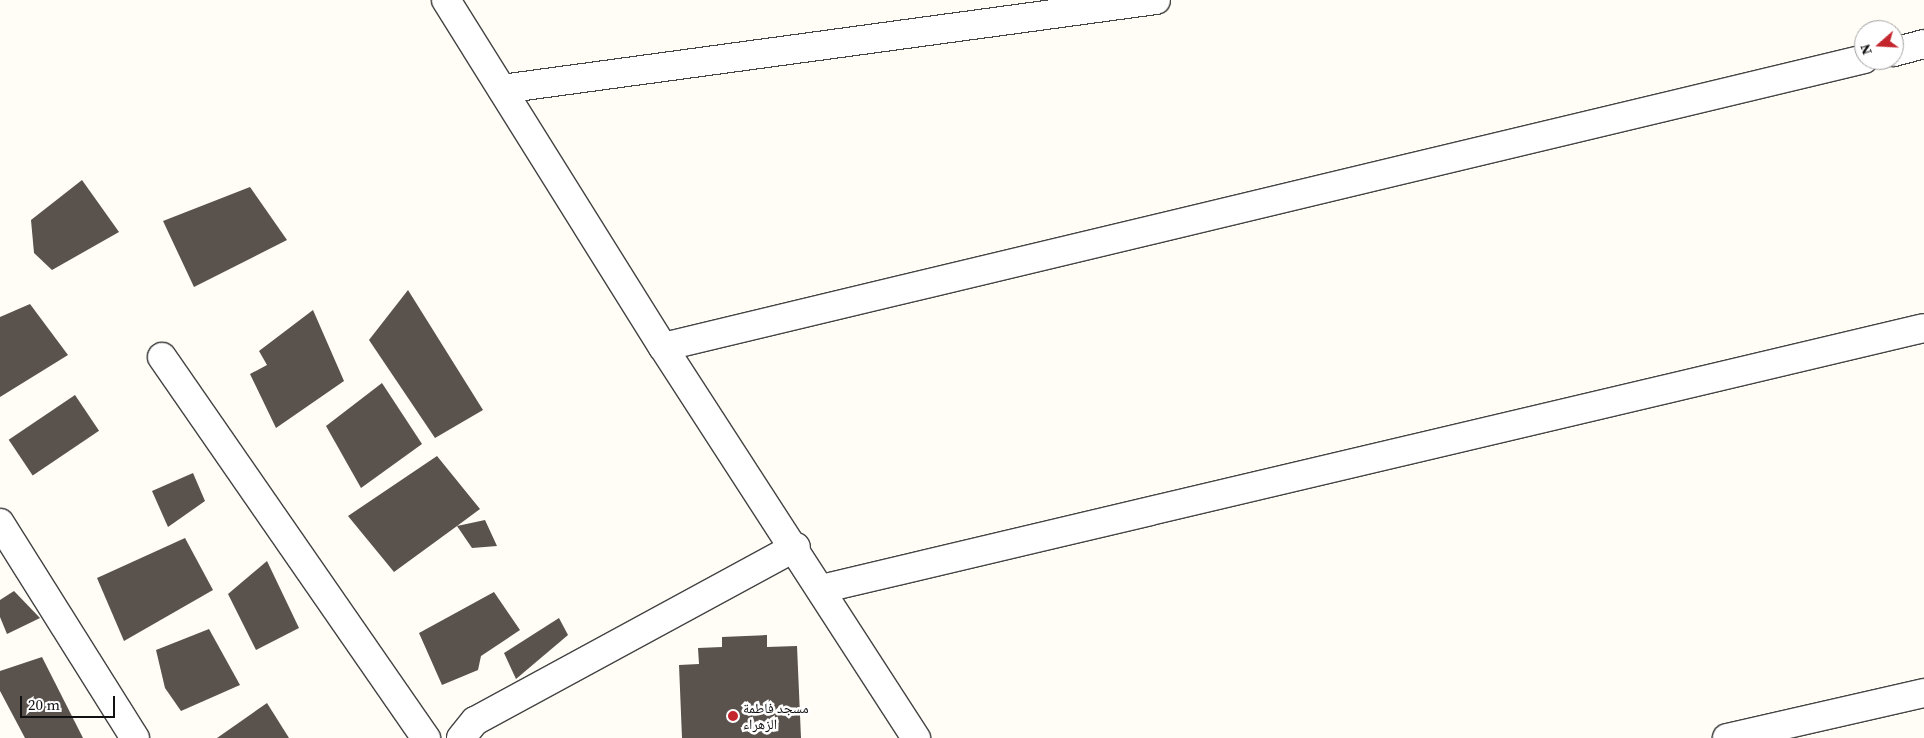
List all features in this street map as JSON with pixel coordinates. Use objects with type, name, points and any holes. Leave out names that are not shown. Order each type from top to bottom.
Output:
[{"type":"street","points":[[446,0],[663,347],[796,547],[916,738]]},
{"type":"street","points":[[502,89],[1156,0]]},
{"type":"street","points":[[1904,49],[1924,44]]},
{"type":"street","points":[[663,347],[1854,61]]},
{"type":"street","points":[[821,589],[1924,328]]},
{"type":"street","points":[[162,357],[426,738]]},
{"type":"street","points":[[0,523],[135,738]]},
{"type":"street","points":[[474,732],[796,547]]},
{"type":"street","points":[[1727,738],[1924,693]]},
{"type":"building","points":[[82,180],[119,232],[52,270],[34,253],[31,220]]},
{"type":"building","points":[[250,187],[287,240],[194,287],[163,221]]},
{"type":"building","points":[[408,290],[483,410],[435,438],[369,340]]},
{"type":"building","points":[[30,304],[68,355],[0,397],[0,317]]},
{"type":"building","points":[[313,310],[344,381],[276,428],[250,374],[267,365],[259,351]]},
{"type":"building","points":[[382,383],[422,444],[361,488],[326,426]]},
{"type":"building","points":[[75,395],[99,431],[33,475],[9,440]]},
{"type":"building","points":[[437,456],[480,509],[394,572],[348,516]]},
{"type":"building","points":[[193,473],[205,501],[168,527],[152,491]]},
{"type":"building","points":[[485,520],[497,546],[472,548],[457,526]]},
{"type":"building","points":[[185,538],[213,590],[124,641],[97,578]]},
{"type":"building","points":[[267,561],[299,628],[256,650],[228,594]]},
{"type":"building","points":[[14,591],[40,618],[7,634],[0,617],[0,600]]},
{"type":"building","points":[[494,592],[520,630],[481,656],[478,670],[442,685],[419,633]]},
{"type":"building","points":[[559,618],[568,635],[516,679],[504,653]]},
{"type":"building","points":[[209,629],[240,685],[181,711],[165,688],[156,650]]},
{"type":"building","points":[[767,635],[767,647],[797,646],[801,738],[682,738],[679,665],[699,664],[698,648],[722,647],[722,637]]},
{"type":"building","points":[[42,657],[83,738],[25,738],[0,691],[0,671]]},
{"type":"building","points":[[267,703],[289,738],[217,738]]},
{"type":"place","name":"مسجد فاطمة الزهراء","points":[[733,716]]}]
